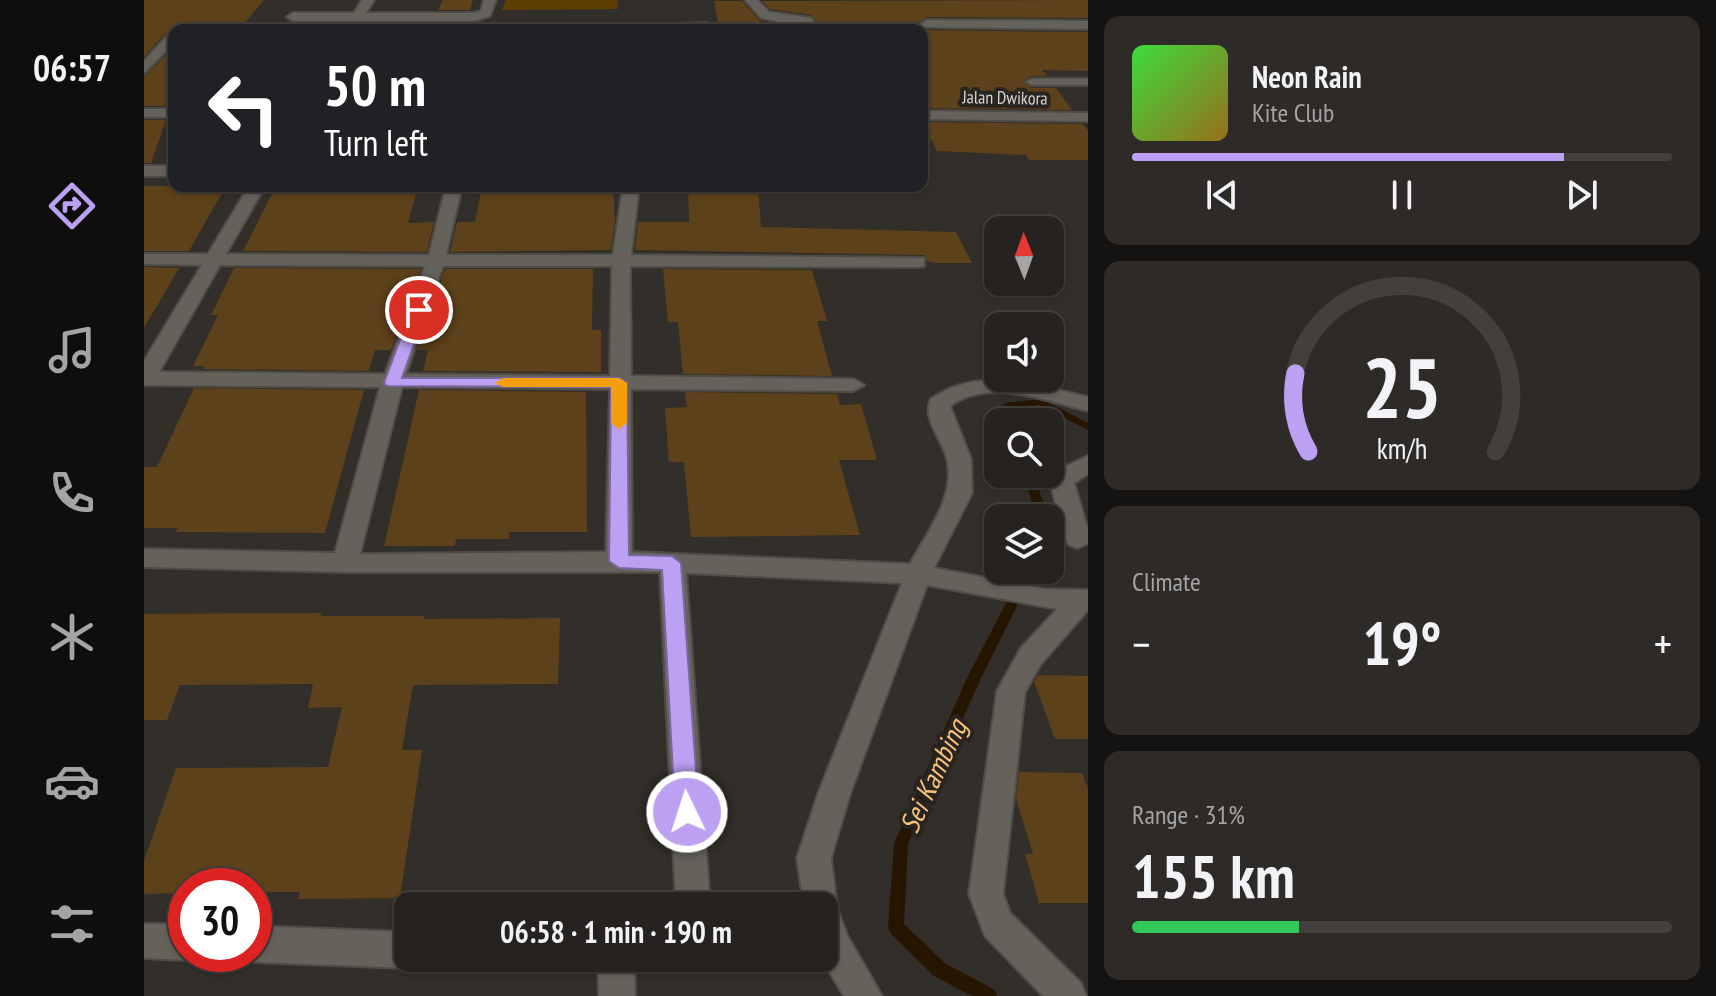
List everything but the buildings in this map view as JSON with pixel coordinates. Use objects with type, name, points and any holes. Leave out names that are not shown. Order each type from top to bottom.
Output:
[{"type":"street","points":[[358,17],[368,0]]},
{"type":"street","points":[[293,17],[474,17],[486,13],[490,0]]},
{"type":"street","points":[[494,24],[504,0]]},
{"type":"street","points":[[751,0],[765,15],[807,21],[809,24]]},
{"type":"street","points":[[928,24],[1088,25]]},
{"type":"street","points":[[144,69],[168,42]]},
{"type":"street","points":[[144,113],[168,113]]},
{"type":"street","name":"Jalan Dwikora","points":[[928,115],[1088,117]]},
{"type":"street","points":[[144,171],[168,171]]},
{"type":"street","points":[[253,192],[211,259],[144,378],[392,383],[853,385]]},
{"type":"street","points":[[345,563],[392,383],[436,261],[453,192]]},
{"type":"street","points":[[619,561],[621,263],[630,192]]},
{"type":"street","points":[[144,259],[918,262]]},
{"type":"street","points":[[819,892],[814,858],[918,574],[960,493],[959,459],[940,415],[939,404],[946,397],[971,386],[1012,389],[1088,404]]},
{"type":"street","points":[[1078,539],[1062,482],[1070,473],[1088,464]]},
{"type":"street","points":[[144,558],[345,563],[672,563],[918,574],[1046,599],[1084,600]]},
{"type":"street","points":[[672,563],[692,892]]},
{"type":"street","points":[[1068,996],[997,924],[986,894],[1011,691],[1031,656],[1084,600]]},
{"type":"street","points":[[144,941],[168,942]]},
{"type":"street","points":[[272,945],[394,949]]},
{"type":"street","points":[[838,953],[864,996]]},
{"type":"street","points":[[616,972],[617,996]]},
{"type":"lane","points":[[1032,82],[1088,82]]},
{"type":"shaded area","points":[[506,0],[617,0],[618,9],[502,10]]},
{"type":"waterway","name":"Sei Kambing","points":[[1006,408],[1009,405],[1041,402],[1052,408]]},
{"type":"waterway","name":"Sei Kambing","points":[[1064,414],[1088,427]]},
{"type":"waterway","name":"Sei Kambing","points":[[1033,488],[1038,504]]},
{"type":"waterway","name":"Sei Kambing","points":[[989,996],[940,970],[896,927],[901,844],[974,678],[1022,584]]},
{"type":"slow traffic","points":[[503,383],[619,383],[619,423]]},
{"type":"route","points":[[419,310],[392,383],[619,383],[619,561],[672,563],[687,812]]}]
